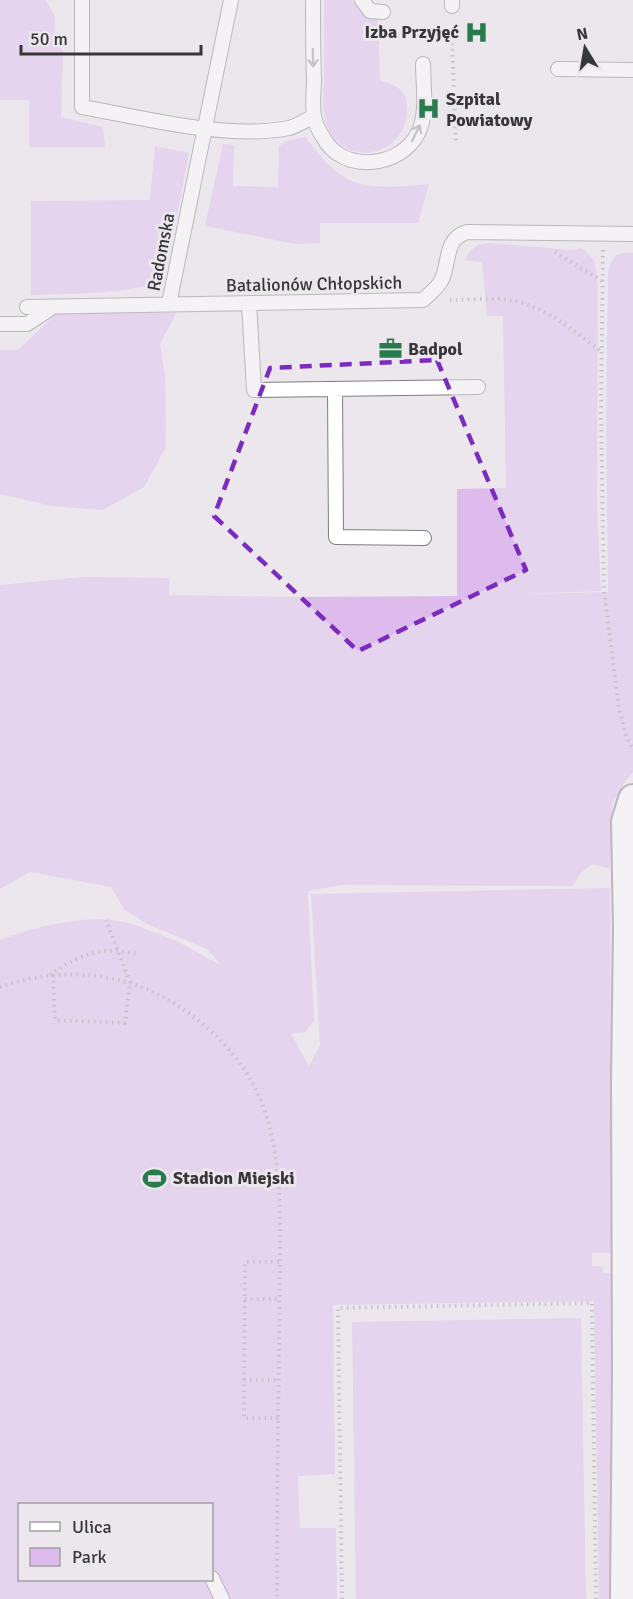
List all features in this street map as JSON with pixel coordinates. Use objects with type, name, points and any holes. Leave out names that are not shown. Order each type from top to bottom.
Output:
[{"type":"street","points":[[625,1599],[629,1546],[630,1372],[626,1082],[628,927],[626,822],[633,799]]},
{"type":"lane","points":[[82,0],[82,107],[204,129],[243,131],[291,128],[314,116]]},
{"type":"lane","name":"Radomska","points":[[27,307],[169,304],[231,0]]},
{"type":"lane","points":[[313,0],[314,116],[324,140],[338,154],[356,161],[374,163],[393,158],[409,146],[419,132],[423,113],[423,64]]},
{"type":"lane","points":[[362,0],[370,10],[383,12]]},
{"type":"lane","points":[[558,69],[633,70]]},
{"type":"lane","name":"Batalionów Chłopskich","points":[[169,304],[423,300],[442,281],[452,242],[459,234],[467,232],[633,234]]},
{"type":"lane","points":[[249,303],[254,390],[478,387]]},
{"type":"lane","points":[[0,324],[27,324],[54,306]]},
{"type":"lane","points":[[335,389],[336,537],[424,538]]},
{"type":"lane","points":[[213,1580],[222,1599]]},
{"type":"path","points":[[452,43],[456,143]]},
{"type":"path","points":[[524,232],[602,281]]},
{"type":"path","points":[[604,234],[602,281],[604,591],[619,709],[633,750]]},
{"type":"path","points":[[423,300],[514,301],[548,313],[602,353]]},
{"type":"path","points":[[52,975],[55,1020],[125,1023],[130,982],[106,920]]},
{"type":"path","points":[[52,975],[64,965],[88,954],[118,950],[139,954]]},
{"type":"path","points":[[0,987],[17,981],[52,975],[105,976],[130,982],[162,996],[194,1018],[218,1039],[254,1084],[275,1147],[279,1179],[277,1599]]},
{"type":"path","points":[[278,1418],[244,1418],[245,1262],[280,1262]]},
{"type":"path","points":[[245,1299],[280,1299]]},
{"type":"path","points":[[342,1599],[338,1308],[592,1303],[596,1599]]},
{"type":"path","points":[[244,1380],[279,1380]]},
{"type":"highlighted area","points":[[437,360],[526,570],[358,651],[214,516],[270,368]]},
{"type":"green space","points":[[0,0],[46,0],[55,17],[55,42],[63,50],[61,117],[103,127],[105,147],[29,147],[29,100],[0,100]]},
{"type":"green space","points":[[324,0],[352,0],[364,16],[378,17],[380,80],[401,90],[407,108],[406,122],[401,132],[394,141],[375,151],[364,153],[353,151],[342,145],[331,133],[326,122],[323,103]]},
{"type":"green space","points":[[305,137],[331,167],[341,175],[360,184],[396,187],[429,184],[418,223],[320,223],[320,243],[296,244],[205,226],[223,144],[234,145],[233,186],[278,187],[279,146],[287,141]]},
{"type":"green space","points":[[155,146],[189,153],[168,262],[159,277],[142,287],[128,289],[94,293],[31,295],[31,201],[150,200]]},
{"type":"green space","points":[[490,243],[572,250],[582,248],[595,261],[598,288],[597,506],[601,591],[493,595],[608,592],[606,422],[608,271],[616,256],[622,253],[633,253],[633,772],[612,804],[610,869],[593,864],[583,871],[572,886],[341,885],[308,891],[314,1021],[305,1032],[291,1034],[309,1066],[320,1045],[311,894],[610,888],[612,1253],[592,1253],[592,1266],[603,1267],[603,1273],[611,1273],[612,1599],[599,1599],[594,1301],[333,1305],[335,1474],[298,1476],[300,1528],[336,1528],[337,1599],[0,1599],[0,940],[70,921],[114,920],[169,938],[221,965],[207,949],[147,924],[124,909],[111,887],[30,872],[0,889],[0,585],[83,577],[169,578],[169,595],[457,596],[457,489],[506,488],[503,316],[487,316],[482,262],[464,260],[474,248]]},
{"type":"green space","points":[[57,313],[176,313],[160,344],[165,377],[166,447],[144,487],[103,510],[52,506],[0,494],[0,350],[18,350]]},
{"type":"green space","points":[[581,1318],[586,1599],[356,1599],[352,1322]]},
{"type":"place","name":"Izba Przyjęć","points":[[477,32]]},
{"type":"place","name":"Szpital Powiatowy","points":[[428,109]]},
{"type":"place","name":"Badpol","points":[[390,349]]},
{"type":"place","name":"Stadion Miejski","points":[[155,1178]]}]
